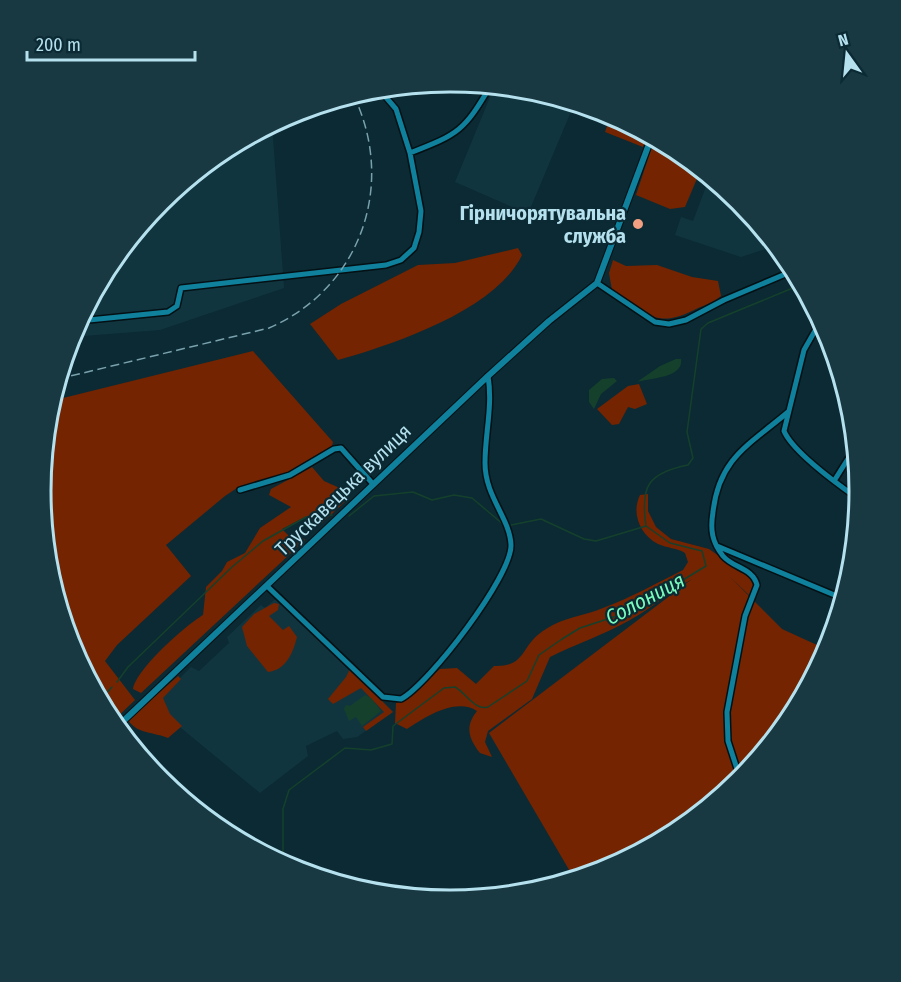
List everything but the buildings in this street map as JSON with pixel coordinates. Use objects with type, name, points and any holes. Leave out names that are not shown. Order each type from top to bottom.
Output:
[{"type":"street","points":[[410,153],[450,137],[460,130],[486,93]]},
{"type":"street","points":[[89,320],[168,312],[177,306],[181,288],[361,270],[402,260],[414,248],[419,232],[421,211],[410,153],[396,109],[386,97]]},
{"type":"street","points":[[649,144],[597,283],[640,314],[655,322],[669,324],[686,320],[724,300],[786,274]]},
{"type":"street","name":"Трускавецька вулиця","points":[[124,721],[488,376],[549,321],[597,283]]},
{"type":"street","points":[[816,329],[804,350],[784,425],[785,434],[834,481],[850,493]]},
{"type":"street","points":[[267,586],[383,697],[401,699],[427,678],[495,587],[512,548],[510,532],[493,501],[486,472],[491,397],[488,376]]},
{"type":"street","points":[[737,769],[728,741],[727,712],[745,616],[757,585],[753,575],[725,558],[715,545],[711,524],[717,483],[723,472],[733,458],[788,412]]},
{"type":"street","points":[[240,490],[290,475],[334,448],[340,448],[373,484]]},
{"type":"street","points":[[834,481],[848,458]]},
{"type":"street","points":[[715,545],[836,595]]},
{"type":"shaded area","points":[[491,94],[528,99],[571,111],[528,214],[455,182]]},
{"type":"shaded area","points":[[608,124],[645,142],[643,147],[605,132]]},
{"type":"shaded area","points":[[273,134],[284,288],[160,330],[82,336],[118,269],[150,228],[207,174]]},
{"type":"shaded area","points":[[652,146],[698,177],[685,207],[670,209],[636,195]]},
{"type":"shaded area","points":[[707,185],[733,209],[767,249],[741,257],[675,235],[681,217],[693,221]]},
{"type":"shaded area","points":[[518,248],[522,255],[509,275],[490,292],[441,322],[387,345],[338,360],[310,324],[341,304],[418,265],[455,263]]},
{"type":"shaded area","points":[[613,260],[626,266],[657,265],[692,277],[718,281],[721,296],[682,315],[671,318],[652,316],[612,290],[609,273]]},
{"type":"shaded area","points":[[253,351],[333,442],[332,446],[285,474],[240,486],[166,545],[191,576],[117,645],[105,661],[135,700],[119,715],[81,644],[65,594],[54,543],[52,465],[54,439],[63,398]]},
{"type":"shaded area","points":[[681,359],[681,365],[672,374],[637,382],[660,366]]},
{"type":"shaded area","points":[[614,378],[617,381],[601,394],[594,409],[589,402],[589,390],[602,379]]},
{"type":"shaded area","points":[[639,384],[647,404],[635,409],[628,407],[619,424],[612,425],[597,409],[628,386]]},
{"type":"shaded area","points":[[312,467],[324,481],[342,489],[349,498],[319,526],[305,517],[282,529],[295,542],[301,536],[305,540],[141,693],[133,689],[136,680],[152,659],[185,628],[203,615],[206,587],[222,571],[227,562],[245,553],[260,528],[291,507],[269,495],[271,489]]},
{"type":"shaded area","points":[[648,494],[648,511],[656,527],[671,539],[709,549],[750,578],[755,587],[751,597],[730,577],[782,629],[819,646],[783,713],[751,754],[714,791],[694,808],[650,837],[603,860],[570,872],[489,733],[692,579],[630,620],[550,657],[532,699],[488,731],[485,742],[492,757],[480,753],[471,737],[471,722],[477,711],[469,707],[450,707],[432,714],[407,729],[395,723],[396,703],[408,697],[440,669],[457,668],[476,684],[494,666],[513,663],[537,635],[553,625],[613,604],[683,570],[688,562],[685,553],[658,544],[642,529],[636,509],[640,495]]},
{"type":"shaded area","points":[[278,599],[393,712],[357,737],[343,739],[337,731],[306,746],[308,756],[260,793],[153,705],[191,667],[199,671],[229,643],[227,637],[261,605],[265,608]]},
{"type":"shaded area","points":[[274,603],[279,604],[278,610],[269,616],[283,630],[289,626],[297,637],[288,660],[280,668],[268,672],[247,646],[242,627],[254,614]]},
{"type":"shaded area","points":[[350,669],[393,712],[366,731],[363,727],[384,712],[361,688],[333,704],[328,699]]},
{"type":"shaded area","points":[[178,676],[181,679],[163,698],[170,714],[182,726],[168,738],[132,725],[128,720]]},
{"type":"shaded area","points":[[365,695],[371,698],[381,711],[362,726],[356,717],[349,721],[344,709],[346,705],[350,706]]},
{"type":"waterway","name":"Солониця","points":[[283,853],[283,809],[289,790],[345,748],[371,750],[392,744],[393,726],[444,688],[455,687],[475,704],[483,708],[488,707],[527,681],[539,655],[562,639],[580,628],[632,611],[706,566],[702,551],[670,543],[646,526],[644,512],[646,491],[656,477],[674,468],[688,465],[693,458],[687,432],[701,329],[708,323],[794,288]]},
{"type":"waterway","points":[[349,516],[374,496],[413,492],[432,500],[454,495],[472,498],[504,525]]},
{"type":"waterway","points":[[117,682],[128,667],[232,567],[263,541],[306,517],[332,515]]},
{"type":"waterway","points":[[511,525],[541,519],[584,539],[596,541],[646,526]]},
{"type":"waterway","points":[[106,693],[112,687]]},
{"type":"railway","points":[[68,377],[269,328],[301,310],[327,287],[348,260],[362,230],[370,197],[371,163],[366,128],[356,103]]},
{"type":"place","name":"Гірничорятувальна служба","points":[[638,224]]}]
